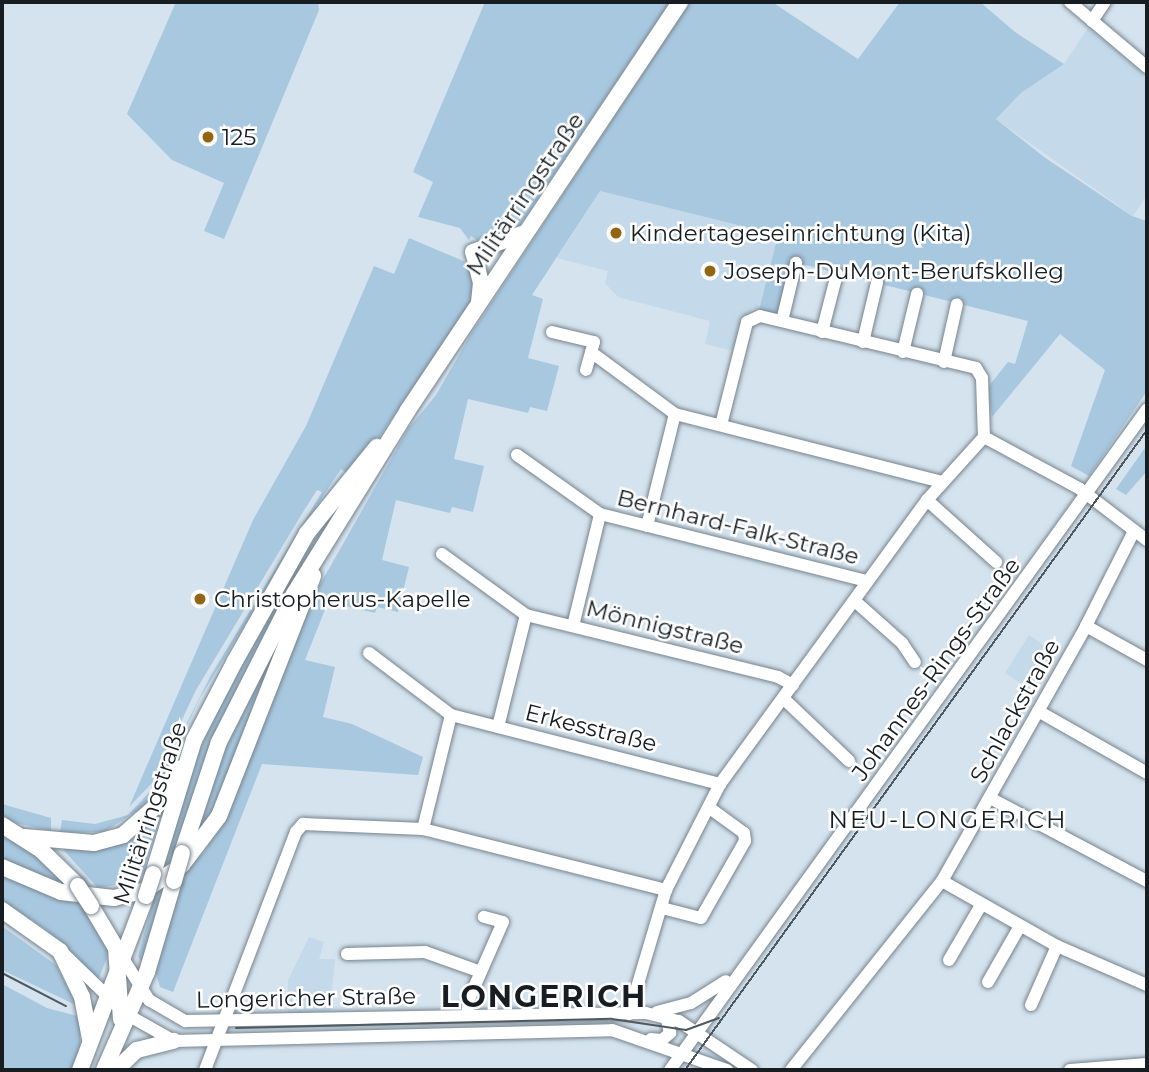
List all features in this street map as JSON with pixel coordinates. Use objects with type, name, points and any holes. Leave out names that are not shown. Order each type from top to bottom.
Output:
[{"type":"main road","name":"Militärringstraße","points":[[104,1070],[174,881],[201,788],[230,715],[282,614],[408,410],[680,2]]},
{"type":"main road","points":[[479,304],[481,283],[474,252],[527,232]]},
{"type":"main road","name":"Militärringstraße","points":[[80,1070],[90,1044],[126,1005],[124,958],[194,740],[286,568],[338,494],[408,410]]},
{"type":"main road","points":[[338,494],[352,503]]},
{"type":"main road","points":[[2,867],[61,892],[114,898],[165,878],[198,848],[219,816],[321,551]]},
{"type":"main road","points":[[24,837],[94,843],[134,829],[156,806],[194,740]]},
{"type":"main road","points":[[2,825],[24,837],[78,886],[124,958]]},
{"type":"main road","points":[[2,910],[60,951],[82,997],[90,1044]]},
{"type":"main road","points":[[116,1070],[137,1050],[174,1041]]},
{"type":"street","points":[[1070,2],[1147,66]]},
{"type":"street","points":[[1091,21],[1105,2]]},
{"type":"street","points":[[782,321],[796,263]]},
{"type":"street","points":[[822,332],[837,274]]},
{"type":"street","points":[[863,342],[877,283]]},
{"type":"street","points":[[903,352],[917,294]]},
{"type":"street","points":[[944,362],[957,304]]},
{"type":"street","points":[[629,1014],[666,890],[711,809],[720,784],[856,602],[866,581],[942,482],[984,437],[981,373],[760,316],[747,322],[722,425]]},
{"type":"street","points":[[552,332],[594,342],[586,370]]},
{"type":"street","points":[[591,352],[675,414],[942,482]]},
{"type":"street","name":"Johannes-Rings-Straße","points":[[670,1070],[1147,410]]},
{"type":"street","points":[[647,526],[675,414]]},
{"type":"street","points":[[984,437],[1087,495],[1147,540]]},
{"type":"street","name":"Bernhard-Falk-Straße","points":[[517,454],[600,514],[866,581]]},
{"type":"street","points":[[928,500],[996,562]]},
{"type":"street","name":"Bernhard-Falk-Straße","points":[[573,626],[600,514]]},
{"type":"street","name":"Schlackstraße","points":[[791,1070],[943,881],[1086,626],[1134,531]]},
{"type":"street","name":"Mönnigstraße","points":[[442,554],[526,615],[778,677],[793,685]]},
{"type":"street","points":[[856,602],[902,643],[915,662]]},
{"type":"street","points":[[498,727],[526,615]]},
{"type":"street","points":[[1086,626],[1147,660]]},
{"type":"street","name":"Erkesstraße","points":[[369,653],[451,715],[720,784]]},
{"type":"street","points":[[784,699],[849,761]]},
{"type":"street","points":[[1038,711],[1147,773]]},
{"type":"street","points":[[423,829],[451,715]]},
{"type":"street","points":[[990,798],[1146,882]]},
{"type":"street","points":[[662,908],[701,918],[745,841],[744,832],[711,809]]},
{"type":"street","points":[[205,1070],[296,832],[303,824],[423,829],[666,890]]},
{"type":"street","points":[[943,881],[1057,946],[1147,985]]},
{"type":"street","points":[[949,960],[981,905]]},
{"type":"street","points":[[467,1015],[481,972],[509,924],[484,916]]},
{"type":"street","points":[[988,982],[1020,926]]},
{"type":"street","points":[[1031,1005],[1057,946]]},
{"type":"street","points":[[60,951],[126,1005]]},
{"type":"street","points":[[347,954],[425,952],[481,972]]},
{"type":"street","name":"Longericher Straße","points":[[124,958],[126,1005]]},
{"type":"street","points":[[646,1013],[691,1003],[742,968]]},
{"type":"street","name":"Longericher Straße","points":[[126,1005],[185,1021],[222,1022],[646,1013],[666,1017],[697,1031],[752,1070]]},
{"type":"street","name":"Longericher Straße","points":[[126,1005],[174,1041],[612,1030],[727,1070]]},
{"type":"street","points":[[644,1039],[666,1038],[671,1028],[666,1017]]},
{"type":"street","points":[[644,1039],[665,1056],[670,1070]]},
{"type":"street","points":[[1070,1070],[1147,1063]]},
{"type":"shaded area","name":"125","points":[[176,2],[318,2],[319,10],[224,239],[204,231],[224,183],[172,160],[127,114]]},
{"type":"shaded area","points":[[485,2],[670,2],[520,225],[515,231],[478,241],[471,236],[469,240],[460,228],[418,217],[433,182],[413,172]]},
{"type":"shaded area","points":[[690,2],[772,2],[858,59],[900,2],[980,2],[1015,32],[1064,64],[1021,93],[996,119],[1044,157],[1132,216],[1147,221],[1147,391],[1089,476],[1071,466],[1105,370],[1060,334],[992,417],[988,387],[1008,362],[1015,364],[1028,321],[793,262],[781,310],[775,314],[759,310],[778,235],[600,191],[532,295],[543,299],[528,358],[559,366],[547,411],[530,407],[528,413],[468,399],[454,459],[484,466],[473,512],[452,507],[450,513],[396,500],[382,560],[409,567],[398,612],[377,607],[375,613],[328,602],[305,660],[335,667],[323,717],[352,724],[423,757],[418,775],[262,764],[173,992],[160,987],[155,970],[181,876],[205,851],[226,816],[313,597],[408,429],[436,395],[471,334]]},
{"type":"shaded area","points":[[1088,28],[1147,76],[1147,195],[1133,216],[996,119],[1021,93],[1064,64]]},
{"type":"shaded area","name":"Joseph-DuMont-Berufskolleg","points":[[600,191],[778,235],[759,310],[753,308],[746,316],[734,351],[705,344],[710,321],[618,297],[605,283],[608,271],[557,258]]},
{"type":"shaded area","points":[[409,238],[468,263],[479,273],[475,299],[371,449],[349,475],[341,469],[325,493],[200,698],[157,789],[143,807],[104,832],[60,833],[62,820],[95,824],[128,815],[156,785],[211,675],[322,492],[317,490],[303,512],[196,690],[152,783],[129,807],[253,520],[306,426],[374,266],[394,274]]},
{"type":"shaded area","points":[[1147,445],[1147,471],[1126,495],[1116,489]]},
{"type":"shaded area","points":[[337,507],[213,740],[172,865],[162,868],[194,763],[216,713],[282,587]]},
{"type":"shaded area","points":[[299,596],[212,814],[193,843],[218,759]]},
{"type":"shaded area","points":[[1029,635],[1056,653],[1031,690],[1005,673]]},
{"type":"shaded area","points":[[170,790],[140,881],[98,888],[58,844],[111,843]]},
{"type":"shaded area","points":[[2,804],[51,818],[51,831],[2,820]]},
{"type":"shaded area","points":[[2,833],[36,855],[69,888],[48,883],[2,859]]},
{"type":"shaded area","points":[[2,872],[81,903],[111,948],[98,980],[44,928],[2,901]]},
{"type":"shaded area","points":[[167,886],[141,961],[138,956],[157,888]]},
{"type":"shaded area","points":[[2,926],[56,965],[78,1006],[2,970]]},
{"type":"shaded area","points":[[309,937],[324,942],[319,959],[335,959],[330,1011],[288,1013],[288,980]]},
{"type":"shaded area","points":[[2,984],[47,1008],[81,1017],[80,1046],[73,1070],[2,1070]]},
{"type":"tram line","points":[[685,1070],[1147,430]]},
{"type":"tram line","points":[[2,973],[66,1006]]},
{"type":"tram line","points":[[236,1028],[612,1019],[686,1030],[719,1018]]},
{"type":"place","name":"125","points":[[208,137]]},
{"type":"place","name":"Kindertageseinrichtung (Kita)","points":[[616,233]]},
{"type":"place","name":"Joseph-DuMont-Berufskolleg","points":[[710,271]]},
{"type":"place","name":"Christopherus-Kapelle","points":[[200,599]]},
{"type":"district","name":"NEU-LONGERICH","points":[[948,820]]},
{"type":"district","name":"LONGERICH","points":[[544,997]]}]
